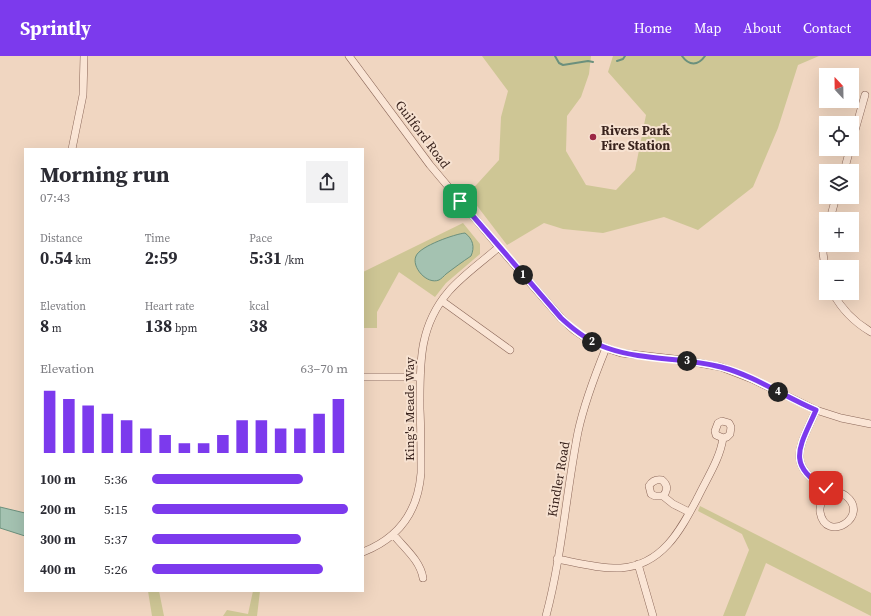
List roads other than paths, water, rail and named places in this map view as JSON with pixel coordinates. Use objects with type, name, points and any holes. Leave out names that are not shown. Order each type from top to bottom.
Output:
[{"type":"street","points":[[72,148],[83,95],[84,56]]},
{"type":"street","name":"Guilford Road","points":[[349,56],[430,165],[499,248],[561,318],[574,330],[606,348],[622,353],[683,360],[721,367],[752,379],[816,410],[841,418],[871,424]]},
{"type":"street","points":[[859,116],[865,95]]},
{"type":"street","name":"King's Meade Way","points":[[364,552],[383,542],[403,524],[410,513],[419,489],[421,465],[420,377],[423,342],[431,320],[442,301],[457,283],[499,248]]},
{"type":"street","points":[[837,300],[844,311],[852,319],[871,332]]},
{"type":"street","points":[[442,301],[510,350]]},
{"type":"street","name":"Kindler Road","points":[[546,616],[578,431],[590,391],[606,348]]},
{"type":"street","points":[[364,377],[420,377]]},
{"type":"street","points":[[816,410],[800,447],[799,459],[801,466],[808,477],[826,488],[846,495],[852,502],[855,510],[854,516],[846,525],[836,527],[830,526],[822,518],[820,506],[826,488]]},
{"type":"street","points":[[557,559],[613,568],[622,568],[650,559],[666,548],[680,531],[720,454],[723,438]]},
{"type":"street","points":[[663,496],[673,504],[689,512]]},
{"type":"street","points":[[393,534],[418,564],[422,571],[423,578]]},
{"type":"street","points":[[638,564],[653,616]]},
{"type":"waterway","points":[[555,56],[559,63],[563,65],[588,61],[593,62]]},
{"type":"waterway","points":[[617,61],[623,59],[625,56]]},
{"type":"waterway","points":[[682,56],[688,62],[694,64],[699,62],[705,56]]},
{"type":"place","name":"Rivers Park Fire Station","points":[[593,137]]}]
